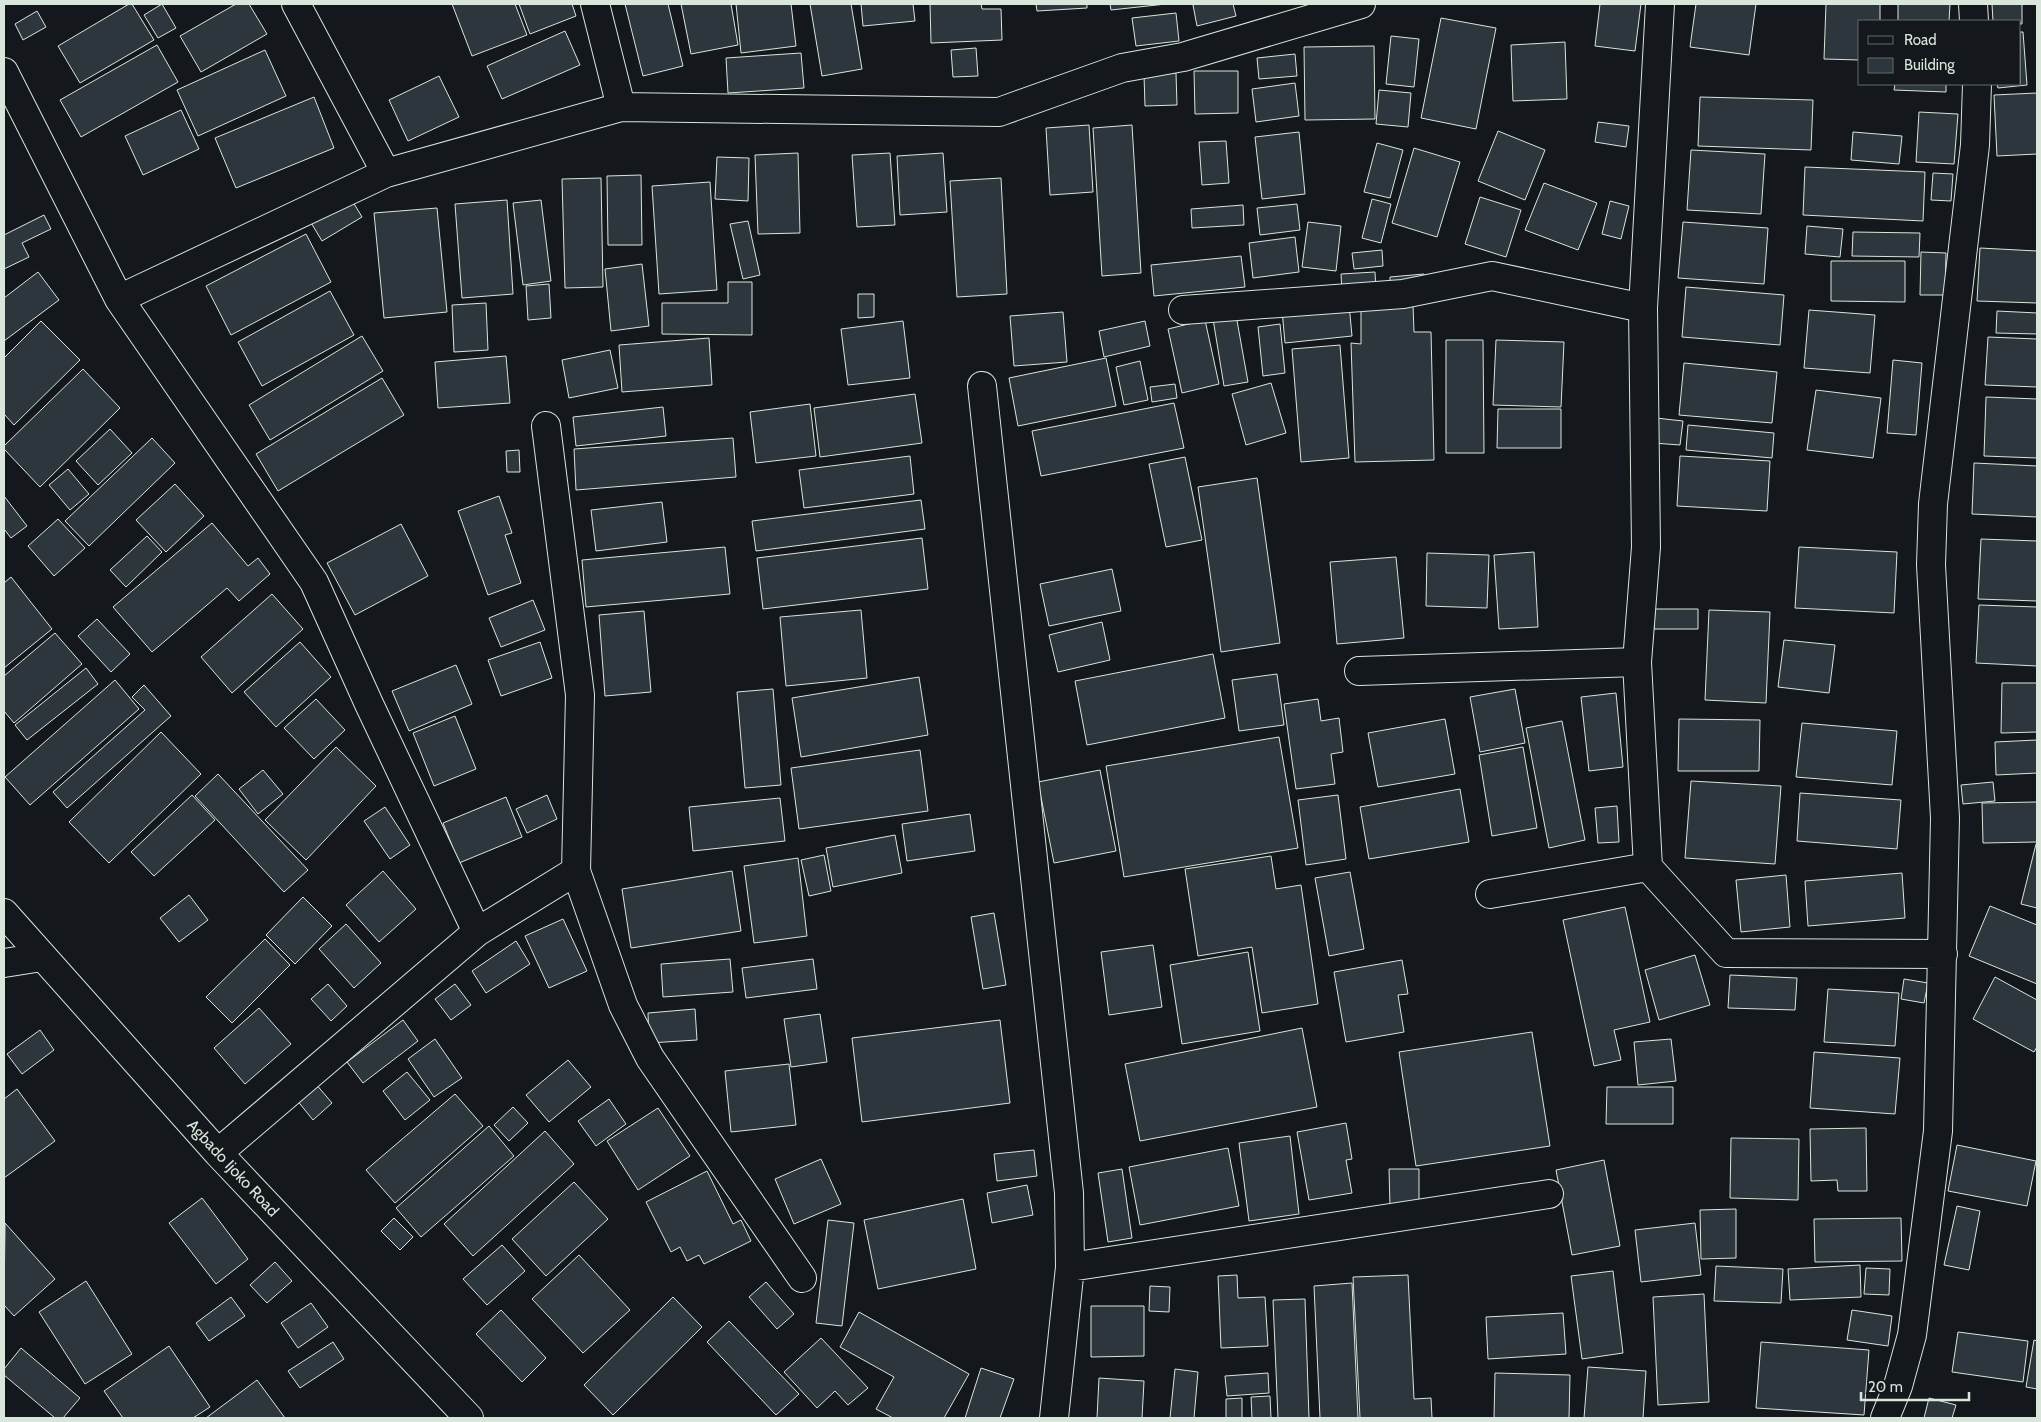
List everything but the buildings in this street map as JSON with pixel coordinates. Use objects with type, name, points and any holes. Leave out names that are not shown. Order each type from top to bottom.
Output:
[{"type":"street","points":[[296,4],[386,173]]},
{"type":"street","points":[[595,4],[621,106]]},
{"type":"street","points":[[119,298],[386,173],[621,106],[999,112],[1122,68],[1182,57],[1361,4]]},
{"type":"street","points":[[1660,4],[1642,308],[1646,547],[1637,662],[1648,868],[1726,953],[1943,954]]},
{"type":"street","points":[[1973,4],[1974,20]]},
{"type":"street","points":[[4,72],[119,298],[314,582],[477,932]]},
{"type":"street","points":[[1885,1418],[1898,1386],[1914,1326],[1938,1132],[1945,818],[1931,565],[1933,504],[1975,145],[1976,85]]},
{"type":"street","points":[[1183,310],[1403,294],[1492,276],[1642,308]]},
{"type":"street","points":[[982,386],[1069,1194],[1070,1267],[1054,1418]]},
{"type":"street","points":[[546,426],[580,695],[576,871],[623,1005],[650,1058],[802,1278]]},
{"type":"street","points":[[1359,671],[1637,662]]},
{"type":"street","points":[[1490,894],[1648,868]]},
{"type":"street","points":[[218,1153],[477,932],[576,871]]},
{"type":"street","name":"Agbado Ijoko Road","points":[[4,913],[218,1153],[469,1418]]},
{"type":"street","points":[[4,963],[42,957]]},
{"type":"street","points":[[1070,1267],[1549,1194]]}]
